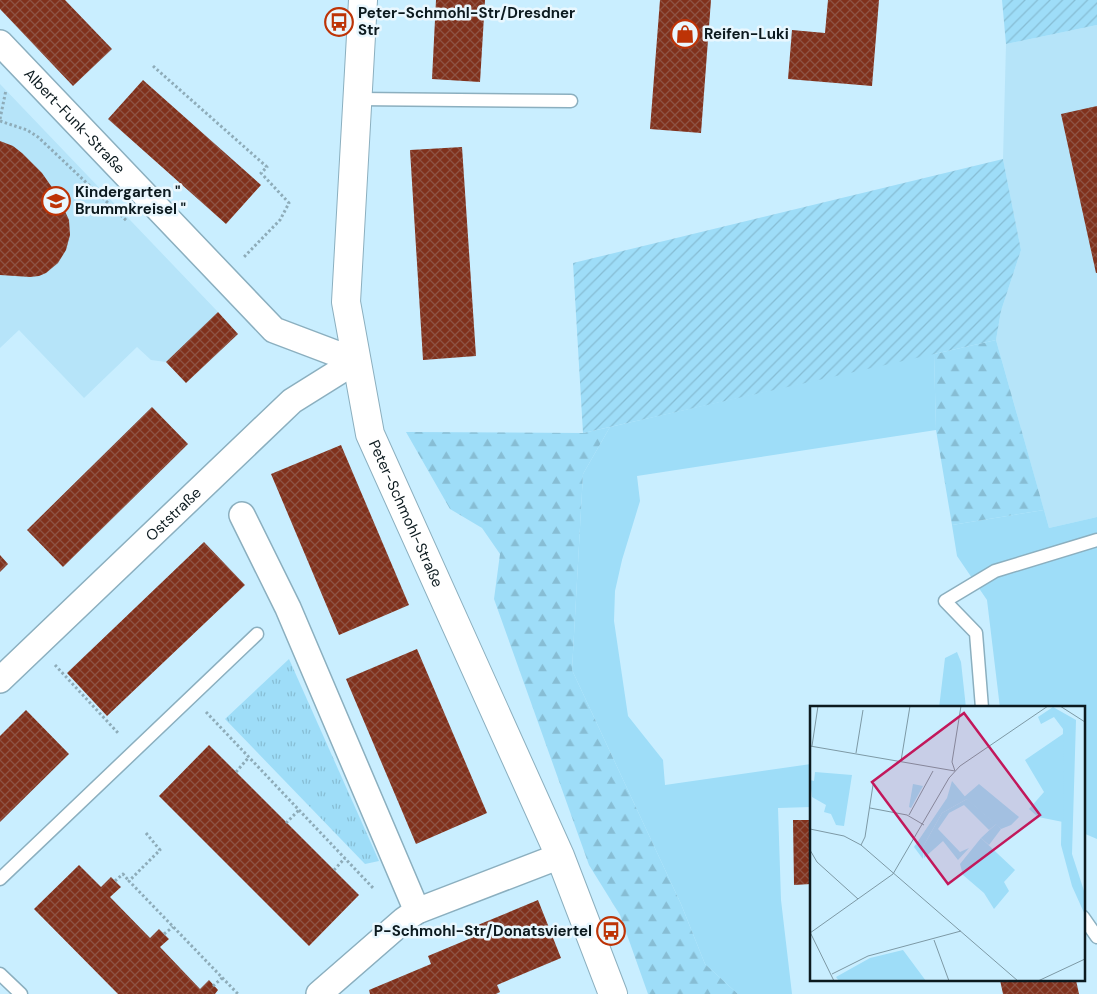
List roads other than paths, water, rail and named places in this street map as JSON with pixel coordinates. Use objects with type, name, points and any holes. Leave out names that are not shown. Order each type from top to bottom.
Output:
[{"type":"street","name":"Peter-Schmohl-Straße","points":[[363,0],[346,302],[370,434],[560,856],[613,994]]},
{"type":"street","name":"Albert-Funk-Straße","points":[[0,43],[274,330],[356,361]]},
{"type":"street","name":"Oststraße","points":[[1,677],[292,401],[356,361]]},
{"type":"street","points":[[242,515],[288,608],[411,915]]},
{"type":"street","points":[[318,994],[411,915],[560,856]]},
{"type":"lane","points":[[357,99],[571,101]]},
{"type":"lane","points":[[982,706],[976,633],[945,601],[995,571],[1097,540]]},
{"type":"lane","points":[[0,879],[258,634]]},
{"type":"lane","points":[[1084,918],[1097,937]]},
{"type":"lane","points":[[0,974],[21,994]]},
{"type":"place","name":"Peter-Schmohl-Str/Dresdner Str","points":[[339,22]]},
{"type":"place","name":"Reifen-Luki","points":[[685,34]]},
{"type":"place","name":"Kindergarten \" Brummkreisel \"","points":[[56,201]]},
{"type":"place","name":"P-Schmohl-Str/Donatsviertel","points":[[611,931]]}]
